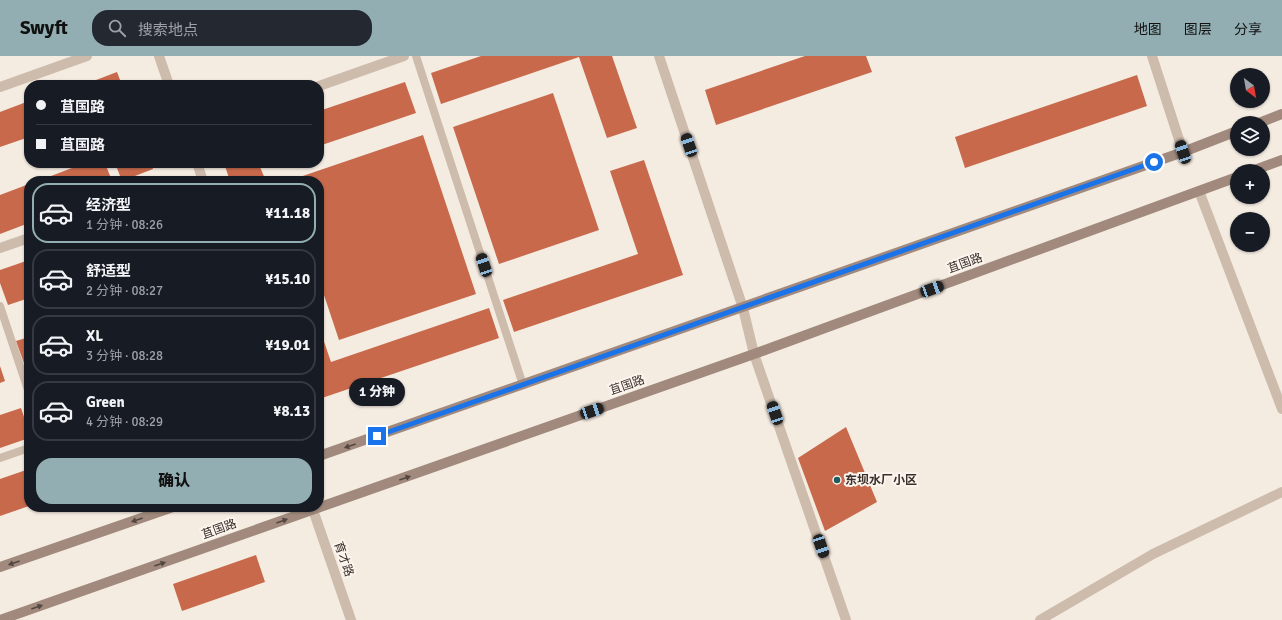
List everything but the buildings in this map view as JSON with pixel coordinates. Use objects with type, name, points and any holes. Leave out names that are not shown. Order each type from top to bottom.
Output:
[{"type":"main road","points":[[1270,119],[1282,114]]},
{"type":"main road","points":[[324,454],[743,308],[1230,135]]},
{"type":"main road","points":[[1270,164],[1282,160]]},
{"type":"main road","name":"苴国路","points":[[324,504],[754,354],[1230,180]]},
{"type":"main road","points":[[0,567],[159,512]]},
{"type":"main road","name":"苴国路","points":[[0,620],[302,512]]},
{"type":"street","points":[[0,87],[86,56]]},
{"type":"street","points":[[159,56],[167,80]]},
{"type":"street","points":[[324,84],[404,56]]},
{"type":"street","points":[[659,56],[743,308],[754,354],[846,620]]},
{"type":"street","points":[[1152,56],[1183,152]]},
{"type":"street","points":[[1199,191],[1282,409]]},
{"type":"street","points":[[0,248],[24,240]]},
{"type":"street","points":[[1040,620],[1153,554],[1282,492]]},
{"type":"street","name":"育才路","points":[[314,512],[351,620]]},
{"type":"lane","points":[[416,56],[523,385]]},
{"type":"lane","points":[[0,306],[24,378]]},
{"type":"lane","points":[[0,458],[24,450]]},
{"type":"place","name":"东坝水厂小区","points":[[837,480]]},
{"type":"route","points":[[377,436],[1154,162]]}]
